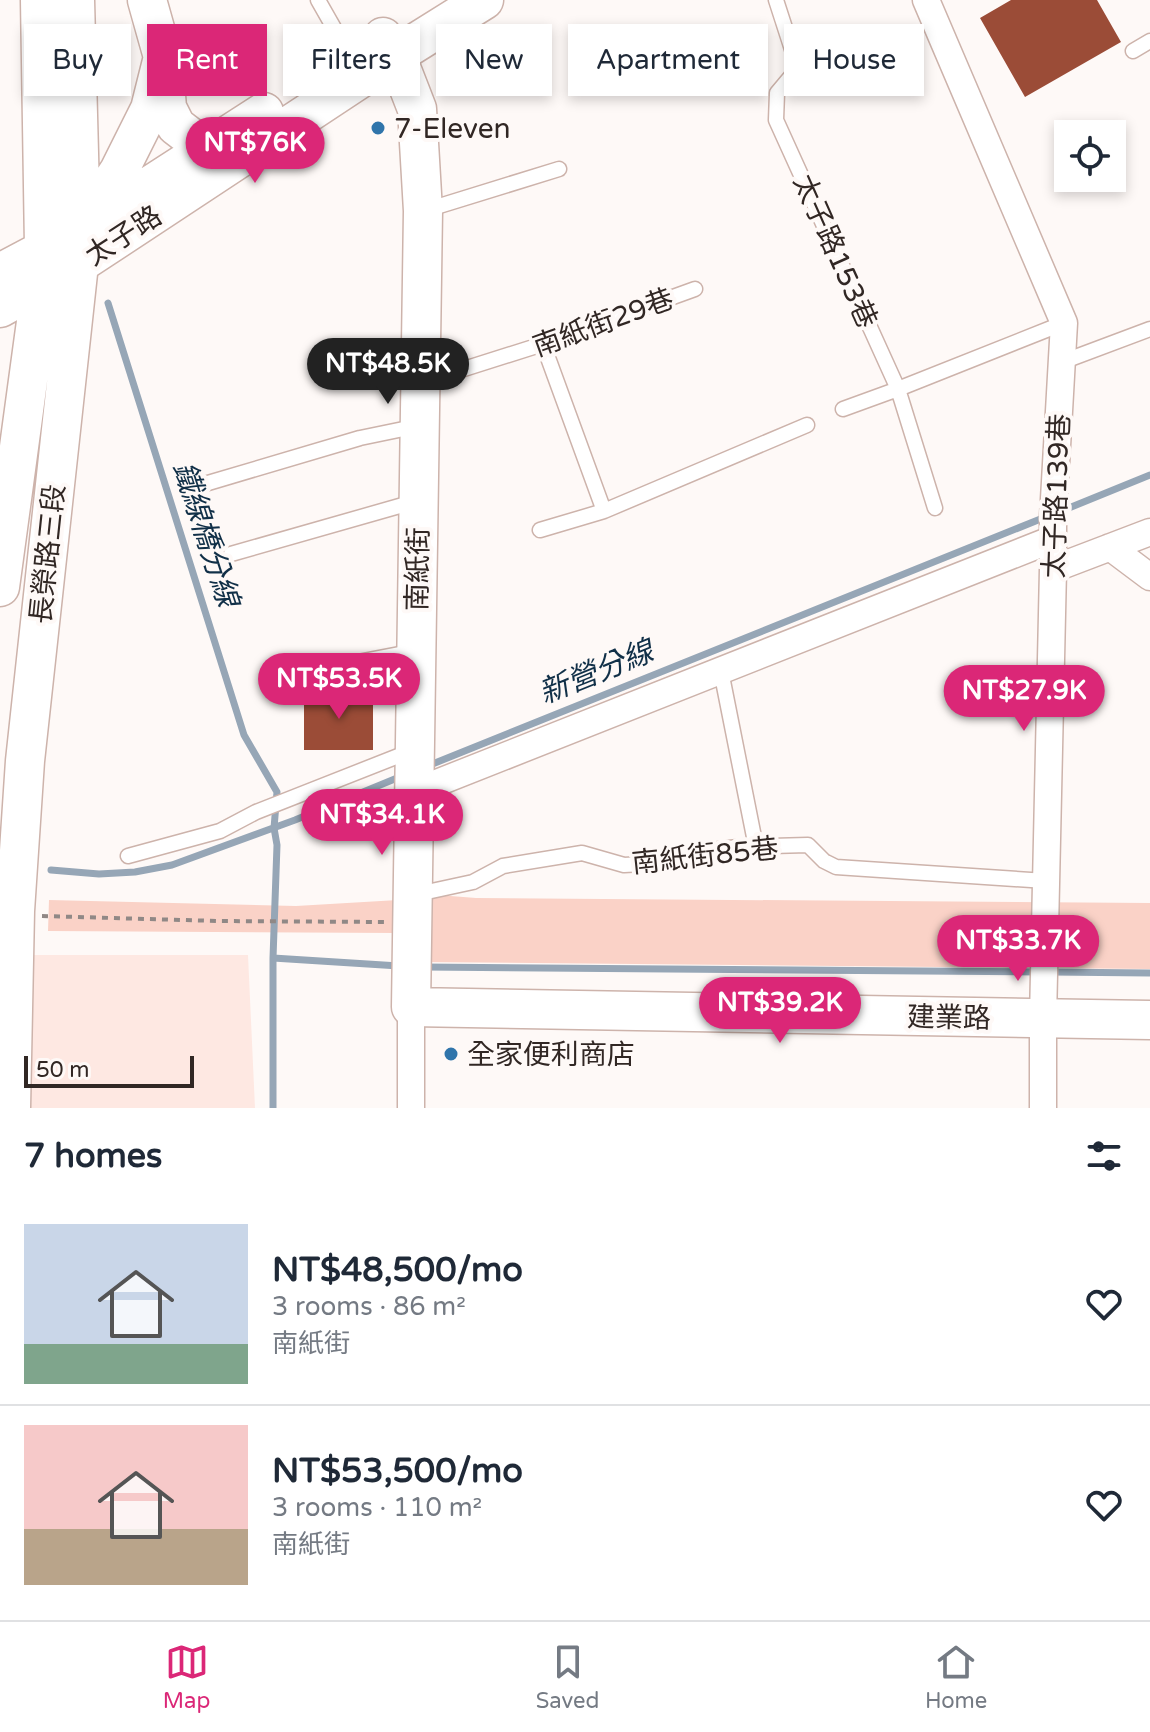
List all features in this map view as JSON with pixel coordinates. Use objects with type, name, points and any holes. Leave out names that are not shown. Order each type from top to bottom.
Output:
[{"type":"street","name":"長榮路三段","points":[[0,587],[43,267],[40,0]]},
{"type":"street","name":"長榮路三段","points":[[11,1108],[15,911],[25,761],[80,247],[75,0]]},
{"type":"street","points":[[147,0],[154,24]]},
{"type":"street","name":"太子路","points":[[415,24],[443,0]]},
{"type":"street","name":"太子路","points":[[420,31],[484,0]]},
{"type":"street","name":"太子路139巷","points":[[926,0],[1064,323],[1053,528],[1043,1108]]},
{"type":"street","points":[[80,247],[134,142],[153,96]]},
{"type":"street","points":[[166,96],[167,108],[176,126],[193,139],[217,141]]},
{"type":"street","name":"太子路","points":[[80,247],[217,141],[290,96]]},
{"type":"street","name":"太子路","points":[[0,308],[43,267],[80,247],[312,96]]},
{"type":"street","name":"南紙街","points":[[411,96],[417,109],[423,211],[411,1108]]},
{"type":"street","name":"太子路","points":[[0,273],[43,267]]},
{"type":"street","points":[[414,792],[721,671],[1053,528]]},
{"type":"street","points":[[1053,569],[1150,532]]},
{"type":"street","points":[[1110,547],[1150,577]]},
{"type":"street","name":"建業路","points":[[411,1007],[1150,1020]]},
{"type":"lane","points":[[318,0],[332,24]]},
{"type":"lane","name":"太子路153巷","points":[[776,0],[798,68],[777,93],[776,120],[898,389],[935,508]]},
{"type":"lane","points":[[1133,51],[1150,41]]},
{"type":"lane","points":[[423,211],[559,169]]},
{"type":"lane","name":"南紙街29巷","points":[[419,383],[543,344],[695,289]]},
{"type":"lane","points":[[843,409],[1064,323]]},
{"type":"lane","points":[[1062,362],[1150,329]]},
{"type":"lane","points":[[543,344],[604,511]]},
{"type":"lane","points":[[540,530],[604,511],[807,425]]},
{"type":"lane","points":[[208,483],[360,438],[418,426]]},
{"type":"lane","points":[[231,554],[418,501]]},
{"type":"lane","points":[[285,676],[416,651]]},
{"type":"lane","points":[[721,671],[756,847]]},
{"type":"lane","points":[[128,856],[220,831],[256,812],[415,749]]},
{"type":"lane","name":"南紙街85巷","points":[[412,908],[503,866],[582,853],[624,865],[660,863],[694,852],[738,847],[808,845],[824,861],[836,867],[1046,881]]},
{"type":"path","points":[[40,916],[291,921],[412,908]]},
{"type":"shaded area","points":[[425,894],[476,898],[1150,903],[1150,969],[420,962]]},
{"type":"shaded area","points":[[49,900],[296,906],[398,900],[396,933],[48,931]]},
{"type":"shaded area","points":[[0,955],[248,955],[255,1108],[0,1108]]},
{"type":"building","points":[[1011,0],[1097,0],[1121,42],[1025,97],[980,18]]},
{"type":"building","points":[[373,691],[373,750],[304,750],[304,692]]},
{"type":"waterway","name":"鐵線橋分線","points":[[108,303],[244,735],[277,792],[274,828],[277,845],[273,1108]]},
{"type":"waterway","name":"新營分線","points":[[1059,512],[1150,475]]},
{"type":"waterway","name":"新營分線","points":[[425,767],[1048,516]]},
{"type":"waterway","name":"新營分線","points":[[51,870],[99,874],[135,872],[172,865],[295,820],[402,776]]},
{"type":"waterway","points":[[273,958],[399,966]]},
{"type":"waterway","points":[[423,967],[1039,972]]},
{"type":"waterway","points":[[1051,972],[1150,973]]},
{"type":"place","name":"7-Eleven","points":[[378,128]]},
{"type":"place","name":"全家便利商店","points":[[451,1054]]}]
